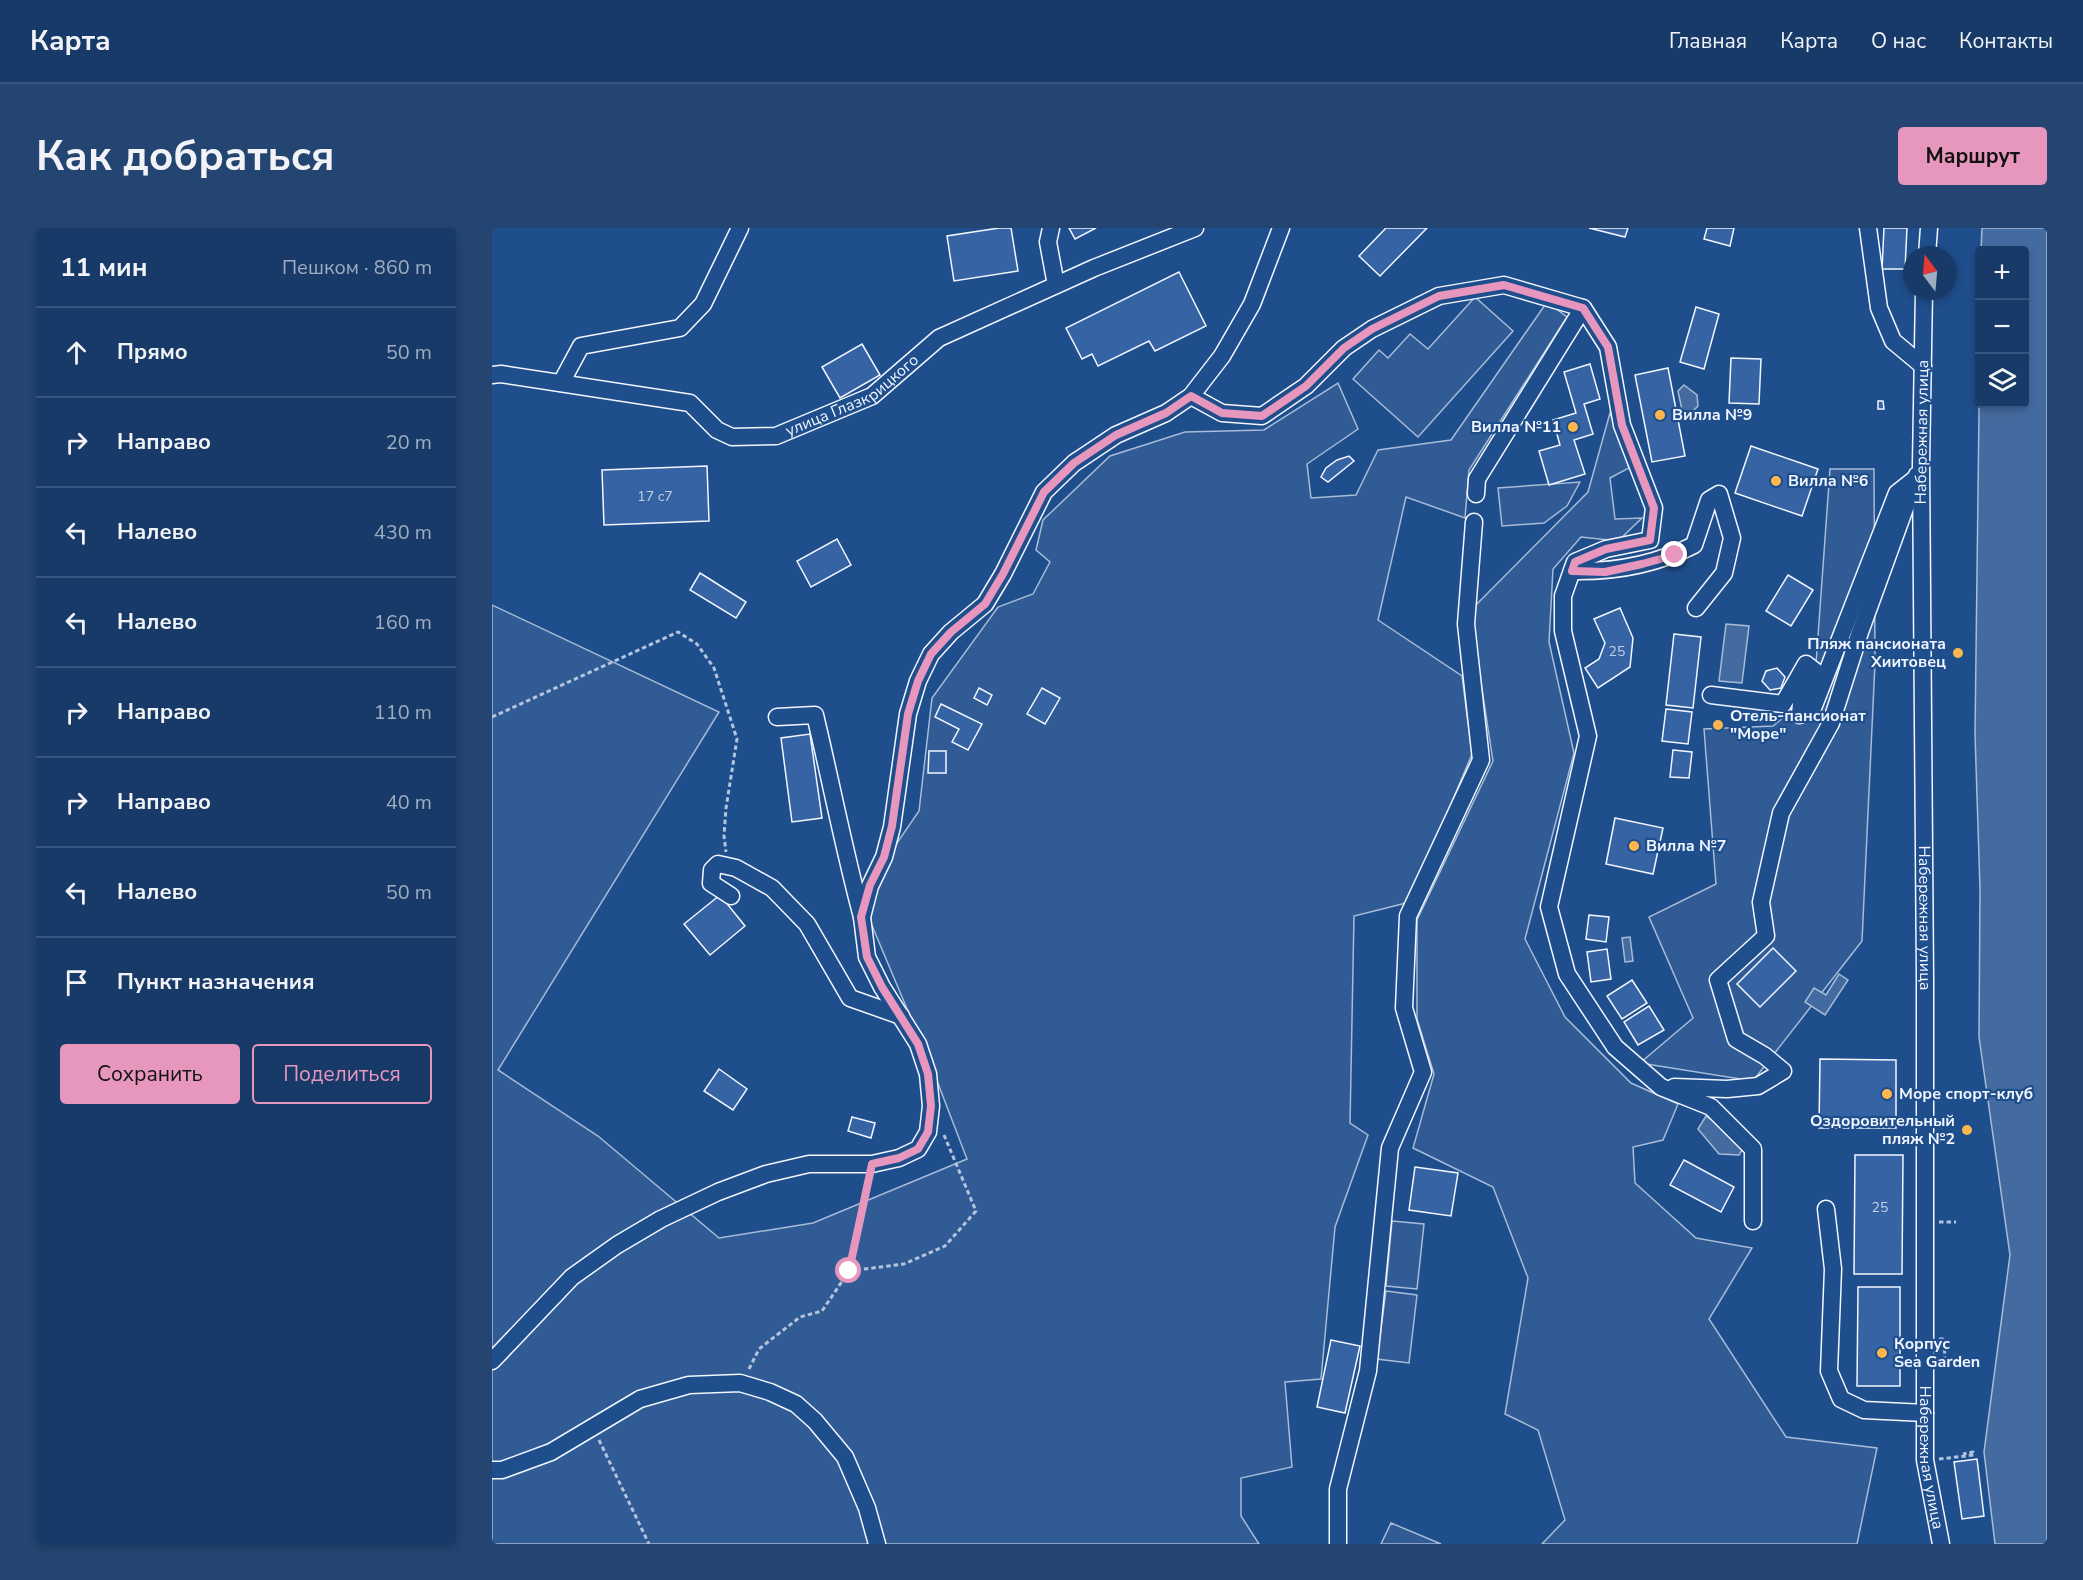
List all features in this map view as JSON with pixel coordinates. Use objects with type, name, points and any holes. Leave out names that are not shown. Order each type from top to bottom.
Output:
[{"type":"street","points":[[561,383],[581,346],[680,328],[703,304],[740,228]]},
{"type":"street","points":[[1051,228],[1048,242],[1056,285]]},
{"type":"street","name":"улица Глазкрицкого","points":[[492,375],[501,374],[690,403],[717,430],[732,437],[776,436],[872,396],[939,339],[1056,285],[1195,228]]},
{"type":"street","points":[[861,917],[870,885],[884,857],[892,826],[908,714],[918,681],[931,654],[951,632],[985,604],[1003,574],[1044,492],[1074,463],[1116,435],[1166,413],[1191,396],[1222,356],[1252,304],[1281,228]]},
{"type":"street","points":[[1868,228],[1879,308],[1893,341],[1923,366]]},
{"type":"street","points":[[1928,246],[1929,228]]},
{"type":"street","points":[[1191,396],[1222,413],[1262,416],[1306,386],[1344,348],[1372,329],[1439,296],[1504,285],[1583,308],[1608,347],[1622,425],[1654,508],[1650,540],[1606,549],[1575,562],[1563,596],[1563,631],[1588,736],[1549,907],[1566,974],[1615,1047],[1661,1087],[1711,1107],[1753,1149],[1753,1221]]},
{"type":"street","name":"Набережная улица","points":[[1924,300],[1919,470],[1925,979],[1925,1460],[1941,1544]]},
{"type":"street","points":[[1476,494],[1477,479],[1583,308]]},
{"type":"street","points":[[1661,1087],[1726,1089],[1758,1086],[1783,1071],[1765,1056],[1736,1039],[1718,980],[1766,936],[1761,902],[1781,813],[1831,723],[1860,633],[1919,470]]},
{"type":"street","points":[[1711,694],[1783,704],[1806,664],[1815,671],[1801,702],[1800,714],[1813,708],[1897,493],[1919,470]]},
{"type":"street","points":[[1572,571],[1605,572],[1675,555],[1694,545],[1709,500],[1719,494],[1732,538],[1724,573],[1696,608]]},
{"type":"street","points":[[1338,1544],[1338,1489],[1368,1371],[1390,1148],[1423,1072],[1404,1008],[1408,916],[1481,760],[1466,624],[1474,522]]},
{"type":"street","points":[[492,1361],[572,1277],[617,1245],[661,1219],[718,1191],[766,1174],[809,1164],[872,1164],[899,1158],[918,1149],[928,1132],[931,1106],[928,1074],[918,1044],[882,987],[867,957],[861,917],[815,715],[777,717]]},
{"type":"street","points":[[731,896],[711,883],[712,870],[718,864],[736,868],[772,888],[807,924],[850,998],[901,1016]]},
{"type":"street","points":[[1826,1209],[1833,1269],[1829,1371],[1840,1399],[1864,1410],[1925,1413]]},
{"type":"street","points":[[497,1470],[550,1452],[640,1399],[689,1385],[740,1383],[771,1392],[796,1404],[815,1421],[845,1457],[867,1508],[877,1544]]},
{"type":"path","points":[[492,717],[678,632],[697,644],[714,668],[737,739],[724,836]]},
{"type":"path","points":[[849,1271],[904,1264],[945,1246],[976,1211],[931,1106]]},
{"type":"path","points":[[740,1383],[759,1349],[800,1317],[822,1311],[849,1271],[872,1164]]},
{"type":"path","points":[[1944,1222],[1956,1222]]},
{"type":"path","points":[[592,1426],[649,1544]]},
{"type":"path","points":[[1925,1460],[1974,1455],[1973,1452],[1963,1454]]},
{"type":"shaded area","points":[[1982,228],[2047,228],[2047,1544],[1995,1544],[1984,1452],[2010,1255],[1979,1037],[1980,889],[1975,734],[1979,408],[2029,408],[2029,246],[1981,246]]},
{"type":"shaded area","points":[[1475,297],[1513,331],[1418,437],[1353,379],[1379,350],[1388,358],[1410,334],[1428,349]]},
{"type":"shaded area","points":[[1547,302],[1567,317],[1469,470],[1465,518],[1406,497],[1378,620],[1462,676],[1472,754],[1410,902],[1354,916],[1350,1123],[1368,1135],[1335,1227],[1321,1379],[1285,1382],[1292,1467],[1241,1478],[1241,1516],[1259,1544],[492,1544],[492,605],[719,712],[498,1070],[598,1136],[719,1238],[813,1223],[967,1159],[934,1073],[860,897],[919,811],[932,698],[998,607],[1033,594],[1050,562],[1036,550],[1043,520],[1110,456],[1185,432],[1264,430],[1338,383],[1358,429],[1307,464],[1311,498],[1356,495],[1378,450],[1451,440]]},
{"type":"shaded area","points":[[1684,385],[1697,395],[1698,406],[1689,415],[1682,410],[1678,391]]},
{"type":"shaded area","points":[[1610,413],[1629,468],[1610,478],[1615,519],[1642,518],[1618,541],[1581,537],[1553,569],[1549,642],[1574,753],[1525,939],[1565,1017],[1631,1083],[1678,1104],[1663,1140],[1633,1147],[1635,1183],[1696,1238],[1752,1248],[1709,1319],[1786,1437],[1877,1448],[1857,1544],[1542,1544],[1565,1520],[1538,1430],[1505,1414],[1528,1278],[1493,1187],[1413,1148],[1434,1074],[1417,1019],[1417,920],[1493,761],[1470,611],[1588,492]]},
{"type":"shaded area","points":[[1830,469],[1874,469],[1875,663],[1862,941],[1753,1081],[1640,1063],[1693,1018],[1649,917],[1716,884],[1704,729],[1773,726],[1814,692]]},
{"type":"shaded area","points":[[1580,482],[1567,506],[1544,523],[1502,526],[1498,488]]},
{"type":"shaded area","points":[[1726,624],[1749,626],[1742,683],[1719,681]]},
{"type":"shaded area","points":[[1630,937],[1633,961],[1625,962],[1622,938]]},
{"type":"shaded area","points":[[1839,974],[1848,980],[1825,1015],[1805,1002],[1814,988],[1826,995]]},
{"type":"shaded area","points":[[1706,1116],[1739,1136],[1743,1148],[1739,1155],[1719,1154],[1698,1129]]},
{"type":"shaded area","points":[[1392,1221],[1424,1224],[1417,1289],[1386,1286]]},
{"type":"shaded area","points":[[1386,1291],[1417,1295],[1409,1363],[1377,1359]]},
{"type":"shaded area","points":[[1391,1523],[1441,1544],[1381,1544]]},
{"type":"building","points":[[1011,228],[1018,271],[954,281],[947,236]]},
{"type":"building","points":[[1069,228],[1096,228],[1075,239]]},
{"type":"building","points":[[1386,228],[1427,228],[1380,276],[1359,256]]},
{"type":"building","points":[[1589,228],[1628,228],[1625,237]]},
{"type":"building","points":[[1707,228],[1734,228],[1730,246],[1704,239]]},
{"type":"building","points":[[1884,228],[1907,228],[1906,246],[1903,246],[1903,269],[1882,269]]},
{"type":"building","points":[[1179,272],[1206,326],[1155,351],[1149,341],[1098,366],[1092,354],[1082,359],[1066,328]]},
{"type":"building","points":[[1696,307],[1719,314],[1704,369],[1680,362]]},
{"type":"building","points":[[862,344],[880,375],[840,398],[822,367]]},
{"type":"building","points":[[1731,358],[1761,359],[1759,404],[1729,403]]},
{"type":"building","name":"Вилла №11","points":[[1590,364],[1600,399],[1584,404],[1593,434],[1574,440],[1585,474],[1549,485],[1539,451],[1560,445],[1553,420],[1576,413],[1564,372]]},
{"type":"building","name":"Вилла №9","points":[[1668,368],[1685,456],[1652,462],[1635,375]]},
{"type":"building","points":[[1878,401],[1883,401],[1884,409],[1878,409]]},
{"type":"building","name":"Вилла №6","points":[[1751,446],[1818,469],[1802,516],[1735,493]]},
{"type":"building","points":[[1349,456],[1354,461],[1328,482],[1321,477],[1326,468],[1337,460]]},
{"type":"building","points":[[707,466],[709,521],[604,525],[602,470]]},
{"type":"building","points":[[837,539],[851,565],[811,587],[797,561]]},
{"type":"building","points":[[700,573],[746,602],[736,618],[690,590]]},
{"type":"building","points":[[1788,575],[1813,590],[1791,626],[1766,611]]},
{"type":"building","points":[[1620,608],[1633,638],[1630,667],[1598,688],[1585,668],[1599,659],[1605,643],[1594,619]]},
{"type":"building","points":[[1674,634],[1701,637],[1693,708],[1666,705]]},
{"type":"building","points":[[1777,668],[1785,677],[1781,688],[1770,690],[1762,681],[1766,671]]},
{"type":"building","points":[[979,688],[992,695],[987,705],[974,698]]},
{"type":"building","points":[[1042,688],[1060,698],[1045,724],[1027,714]]},
{"type":"building","points":[[941,704],[982,724],[968,750],[952,742],[959,729],[935,717]]},
{"type":"building","points":[[1666,709],[1692,712],[1688,744],[1662,741]]},
{"type":"building","points":[[810,734],[822,818],[792,822],[781,738]]},
{"type":"building","points":[[1673,750],[1692,752],[1689,778],[1670,777]]},
{"type":"building","points":[[929,751],[946,751],[946,773],[928,773]]},
{"type":"building","name":"Вилла №7","points":[[1615,818],[1663,828],[1653,874],[1606,864]]},
{"type":"building","points":[[720,895],[745,926],[710,955],[684,924]]},
{"type":"building","points":[[1589,915],[1609,917],[1606,942],[1586,939]]},
{"type":"building","points":[[1773,948],[1796,971],[1760,1007],[1737,984]]},
{"type":"building","points":[[1607,949],[1611,979],[1591,982],[1587,952]]},
{"type":"building","points":[[1632,980],[1647,1003],[1622,1019],[1607,996]]},
{"type":"building","points":[[1649,1006],[1664,1030],[1638,1045],[1624,1022]]},
{"type":"building","points":[[1820,1059],[1896,1060],[1896,1128],[1819,1128]]},
{"type":"building","points":[[719,1069],[747,1089],[733,1110],[704,1091]]},
{"type":"building","points":[[852,1117],[875,1123],[871,1138],[848,1131]]},
{"type":"building","points":[[1855,1155],[1903,1155],[1902,1274],[1854,1274]]},
{"type":"building","points":[[1684,1160],[1734,1187],[1721,1212],[1670,1185]]},
{"type":"building","points":[[1415,1167],[1458,1173],[1451,1216],[1409,1210]]},
{"type":"building","points":[[1858,1287],[1900,1287],[1900,1386],[1857,1386]]},
{"type":"building","points":[[1331,1340],[1360,1346],[1345,1413],[1317,1407]]},
{"type":"building","points":[[1977,1459],[1984,1516],[1962,1519],[1954,1462]]},
{"type":"place","name":"Вилла №9","points":[[1660,415]]},
{"type":"place","name":"Вилла №11","points":[[1573,427]]},
{"type":"place","name":"Вилла №6","points":[[1776,481]]},
{"type":"place","name":"Пляж пансионата Хиитовец","points":[[1958,653]]},
{"type":"place","name":"Отель-пансионат \"Море\"","points":[[1718,725]]},
{"type":"place","name":"Вилла №7","points":[[1634,846]]},
{"type":"place","name":"Море спорт-клуб","points":[[1887,1094]]},
{"type":"place","name":"Оздоровительный пляж №2","points":[[1967,1130]]},
{"type":"place","name":"Корпус Sea Garden","points":[[1882,1353]]},
{"type":"route","points":[[849,1271],[872,1164],[899,1158],[918,1149],[928,1132],[931,1106],[928,1074],[918,1044],[882,987],[867,957],[861,917],[870,885],[884,857],[892,826],[908,714],[918,681],[931,654],[951,632],[985,604],[1003,574],[1044,492],[1074,463],[1116,435],[1166,413],[1191,396],[1222,413],[1262,416],[1306,386],[1344,348],[1372,329],[1439,296],[1504,285],[1583,308],[1608,347],[1622,425],[1654,508],[1650,540],[1606,549],[1575,562],[1572,571],[1605,572],[1675,555]]}]
